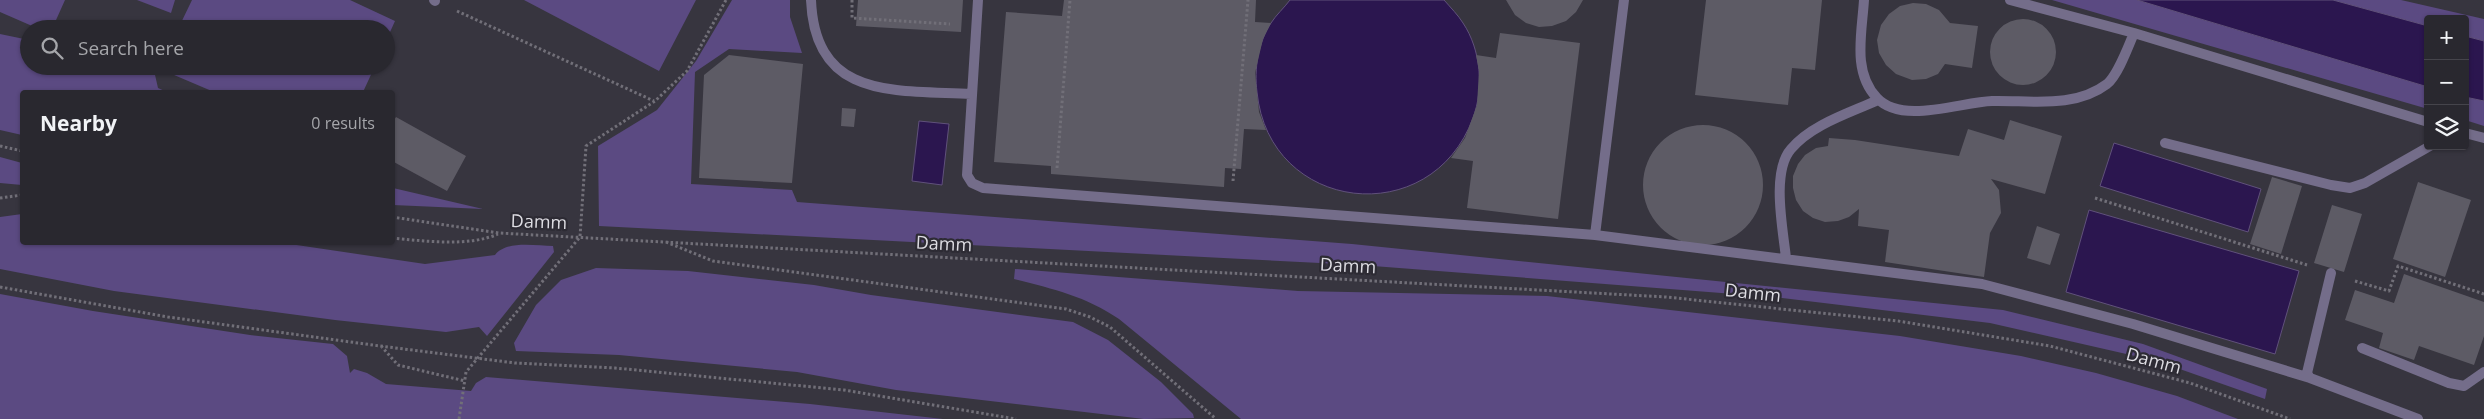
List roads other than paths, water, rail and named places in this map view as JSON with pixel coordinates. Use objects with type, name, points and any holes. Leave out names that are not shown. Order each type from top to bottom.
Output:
[{"type":"lane","points":[[811,0],[822,49],[844,76],[862,84],[914,91],[971,94]]},
{"type":"lane","points":[[978,0],[967,175],[972,183],[983,188],[1595,235],[1982,284],[2133,324],[2310,378],[2418,419]]},
{"type":"lane","points":[[1595,235],[1624,0]]},
{"type":"lane","points":[[1864,0],[1860,66],[1866,85],[1878,100],[1891,107],[1908,110],[1942,109],[1990,101],[2055,102],[2084,94],[2108,83],[2134,33]]},
{"type":"lane","points":[[2010,0],[2134,33],[2424,121]]},
{"type":"lane","points":[[1786,258],[1780,194],[1782,168],[1790,150],[1804,137],[1825,125],[1878,100]]},
{"type":"lane","points":[[2469,134],[2484,138]]},
{"type":"lane","points":[[2165,143],[2331,185],[2350,188],[2365,183],[2424,149]]},
{"type":"lane","points":[[2310,378],[2307,372],[2331,273]]},
{"type":"lane","points":[[2362,348],[2449,383],[2464,386],[2484,372]]}]
